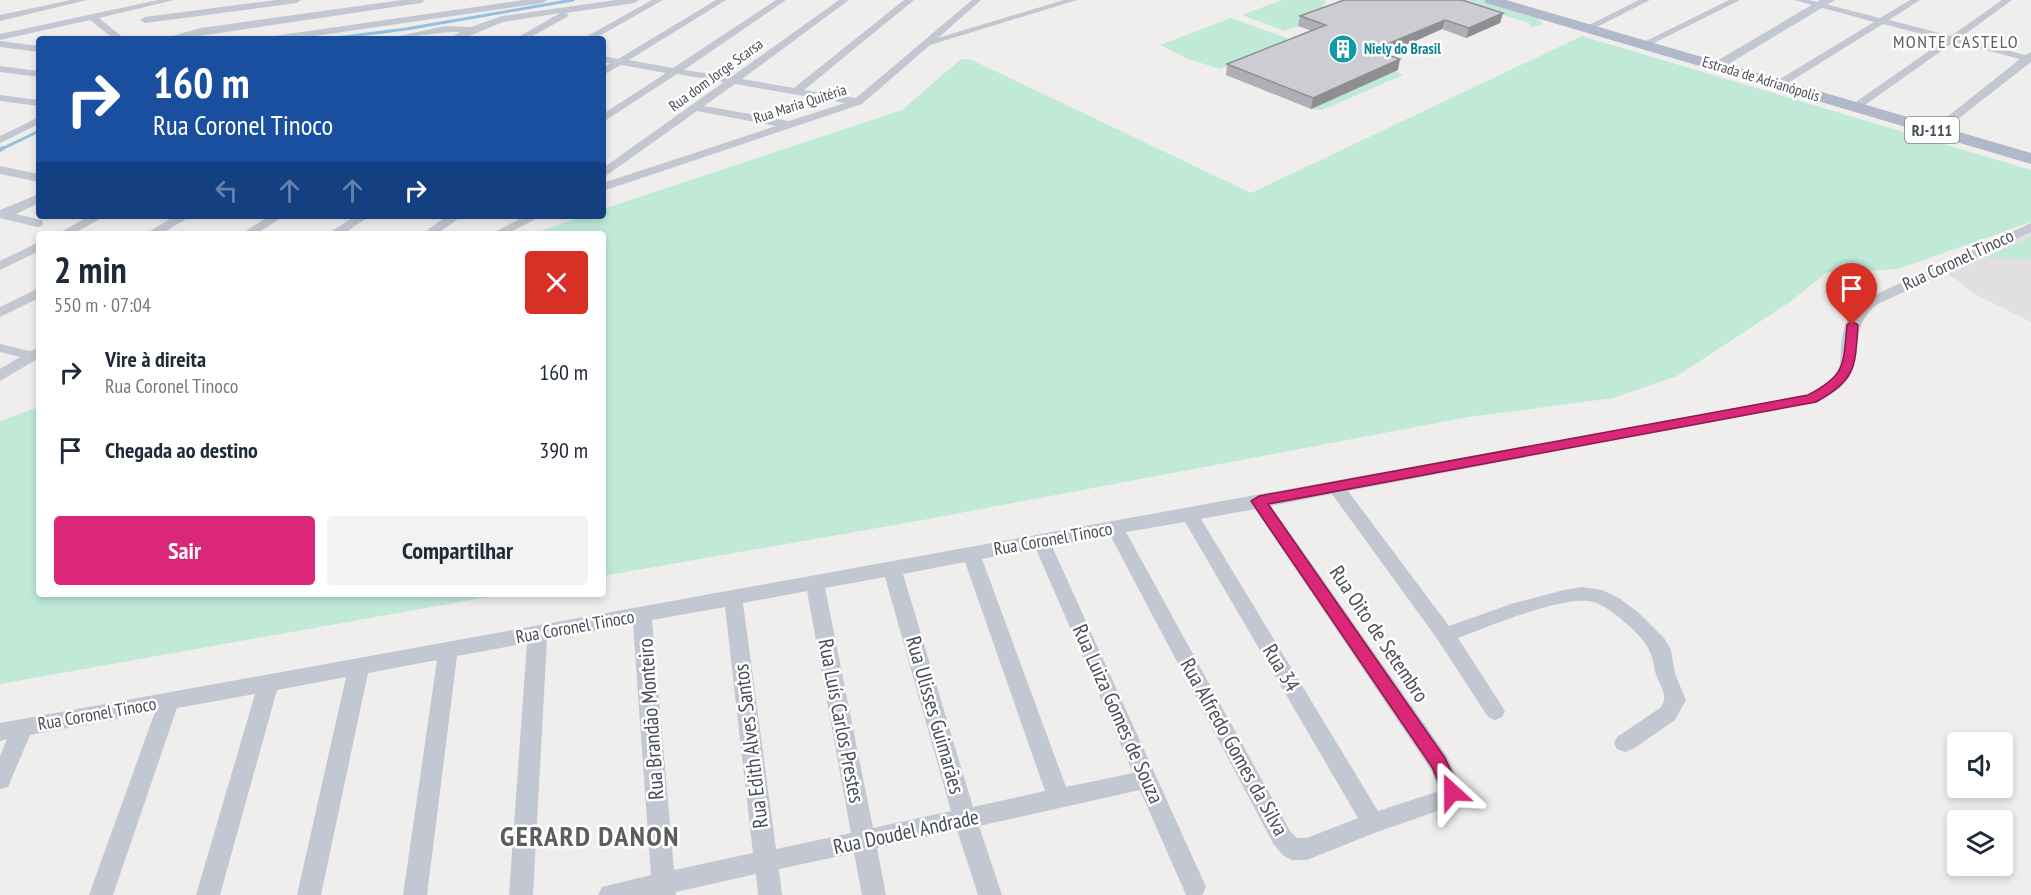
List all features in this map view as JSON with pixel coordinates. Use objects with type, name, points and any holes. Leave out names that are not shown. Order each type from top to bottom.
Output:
[{"type":"main road","name":"Estrada de Adrianópolis","points":[[1491,0],[1890,118],[2028,155]]},
{"type":"main road","points":[[1717,65],[1824,3]]},
{"type":"street","points":[[0,18],[83,0]]},
{"type":"street","points":[[0,37],[170,0]]},
{"type":"street","points":[[145,20],[297,0]]},
{"type":"street","points":[[179,36],[421,0]]},
{"type":"street","points":[[453,13],[454,0]]},
{"type":"street","points":[[306,36],[371,30],[453,13],[543,0]]},
{"type":"street","points":[[459,36],[488,23],[635,0]]},
{"type":"street","points":[[593,36],[659,0]]},
{"type":"street","points":[[606,70],[722,0]]},
{"type":"street","points":[[606,117],[782,0]]},
{"type":"street","name":"Rua dom Jorge Scarsa","points":[[606,172],[845,0]]},
{"type":"street","points":[[796,91],[909,0]]},
{"type":"street","name":"Rua Maria Quitéria","points":[[606,186],[858,102],[977,0]]},
{"type":"street","points":[[927,45],[1073,0]]},
{"type":"street","points":[[1588,28],[1646,0]]},
{"type":"street","points":[[1645,44],[1736,0]]},
{"type":"street","points":[[1798,0],[1824,3],[1882,22],[2030,57]]},
{"type":"street","points":[[1779,84],[1916,0]]},
{"type":"street","points":[[1861,104],[2008,0]]},
{"type":"street","points":[[525,36],[573,10]]},
{"type":"street","points":[[91,16],[116,36]]},
{"type":"street","points":[[958,16],[979,28]]},
{"type":"street","points":[[407,36],[445,29],[471,30]]},
{"type":"street","points":[[0,44],[36,49]]},
{"type":"street","points":[[1936,131],[2030,57]]},
{"type":"street","points":[[606,60],[858,102]]},
{"type":"street","points":[[0,69],[36,74]]},
{"type":"street","points":[[0,98],[36,103]]},
{"type":"street","points":[[1834,101],[1861,104],[1890,118]]},
{"type":"street","points":[[696,108],[789,124]]},
{"type":"street","points":[[0,140],[36,121]]},
{"type":"street","points":[[0,129],[16,131]]},
{"type":"street","points":[[0,170],[36,177]]},
{"type":"street","points":[[2,214],[36,199]]},
{"type":"street","points":[[2,214],[37,223]]},
{"type":"street","points":[[69,231],[93,219]]},
{"type":"street","points":[[157,231],[179,219]]},
{"type":"street","points":[[252,231],[273,219]]},
{"type":"street","points":[[339,231],[359,219]]},
{"type":"street","points":[[433,231],[451,219]]},
{"type":"street","points":[[503,231],[529,219]]},
{"type":"street","name":"Rua Coronel Tinoco","points":[[0,732],[1811,399],[1830,390],[1844,376],[1850,359],[1852,325],[1859,312],[1871,302],[2031,227]]},
{"type":"street","points":[[0,266],[36,248]]},
{"type":"street","points":[[0,313],[36,294]]},
{"type":"street","points":[[0,348],[36,354]]},
{"type":"street","points":[[0,376],[36,354]]},
{"type":"street","points":[[1336,487],[1445,635],[1495,711]]},
{"type":"street","name":"Rua Oito de Setembro","points":[[1259,501],[1439,763],[1451,787],[1450,797]]},
{"type":"street","name":"Rua 34","points":[[1189,513],[1373,823]]},
{"type":"street","name":"Rua Alfredo Gomes da Silva","points":[[1115,528],[1288,844],[1299,850],[1307,849],[1373,823],[1450,797]]},
{"type":"street","name":"Rua Luiza Gomes de Souza","points":[[1041,541],[1194,887]]},
{"type":"street","points":[[972,554],[1059,799]]},
{"type":"street","name":"Rua Ulisses Guimarães","points":[[892,568],[965,819],[990,895]]},
{"type":"street","name":"Rua Luís Carlos Prestes","points":[[815,583],[874,895]]},
{"type":"street","points":[[1445,635],[1560,597],[1595,595],[1610,601],[1659,645],[1666,676],[1676,699],[1667,713],[1625,743]]},
{"type":"street","name":"Rua Edith Alves Santos","points":[[733,597],[770,895]]},
{"type":"street","name":"Rua Brandão Monteiro","points":[[642,615],[664,890]]},
{"type":"street","points":[[521,895],[537,634]]},
{"type":"street","points":[[415,895],[448,650]]},
{"type":"street","points":[[309,895],[359,666]]},
{"type":"street","points":[[208,895],[268,684]]},
{"type":"street","points":[[101,895],[169,701]]},
{"type":"street","points":[[0,780],[23,728]]},
{"type":"street","name":"Rua Doudel Andrade","points":[[610,895],[664,890],[766,863],[1148,779]]},
{"type":"shaded area","points":[[2031,226],[2031,322],[1978,296],[1937,266]]},
{"type":"green space","points":[[1282,0],[1323,0],[1327,2],[1322,6],[1338,11],[1285,31],[1242,15]]},
{"type":"green space","points":[[1454,0],[1483,0],[1536,16],[1543,24],[1530,28],[1529,23]]},
{"type":"green space","points":[[1231,18],[1287,38],[1286,43],[1220,69],[1188,59],[1160,45]]},
{"type":"green space","points":[[1582,36],[2031,170],[2031,222],[1898,269],[1826,273],[1790,302],[1677,376],[1613,398],[1469,417],[923,520],[606,575],[606,231],[540,231],[574,219],[606,219],[606,208],[902,110],[961,59],[972,60],[1251,193]]},
{"type":"green space","points":[[1395,71],[1403,75],[1322,110],[1311,109]]},
{"type":"green space","points":[[2031,237],[2031,259],[1985,258]]},
{"type":"green space","points":[[36,408],[36,597],[487,597],[0,684],[0,421]]},
{"type":"building","name":"Niely do Brasil","points":[[1344,0],[1462,0],[1503,13],[1469,28],[1445,20],[1373,50],[1400,59],[1313,98],[1227,64],[1326,25],[1300,16]]},
{"type":"waterway","points":[[351,36],[406,29],[573,0]]},
{"type":"waterway","points":[[3,148],[0,150],[36,132]]},
{"type":"place","name":"Niely do Brasil","points":[[1343,49]]},
{"type":"district","name":"MONTE CASTELO","points":[[1956,42]]},
{"type":"district","name":"GERARD DANON","points":[[590,836]]},
{"type":"route","points":[[1452,792],[1439,763],[1259,501],[1811,399],[1825,393],[1844,376],[1850,359],[1852,325]]}]
